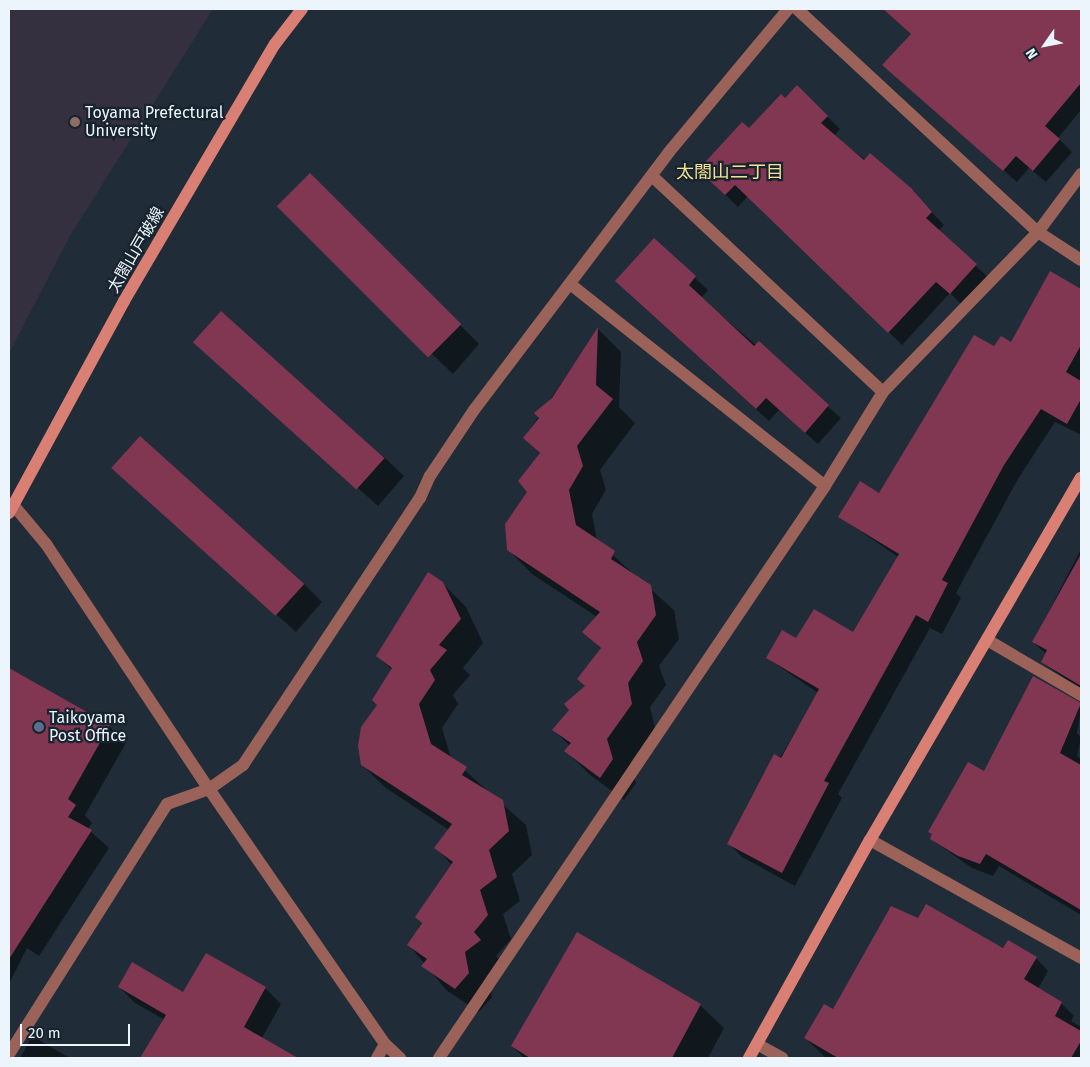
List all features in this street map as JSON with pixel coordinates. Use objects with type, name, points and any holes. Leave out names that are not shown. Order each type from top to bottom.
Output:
[{"type":"street","name":"太閤山戸破線","points":[[9,519],[12,510],[124,302],[274,44],[302,9]]},
{"type":"street","points":[[9,1054],[168,804],[209,789],[243,765],[474,410],[652,176],[788,9]]},
{"type":"street","points":[[797,9],[1038,232],[1081,260]]},
{"type":"street","points":[[439,1058],[825,486],[883,392],[1038,232],[1081,174]]},
{"type":"street","points":[[652,176],[883,392]]},
{"type":"street","points":[[570,284],[825,486]]},
{"type":"street","points":[[749,1058],[870,840],[989,641],[1081,478]]},
{"type":"street","points":[[12,510],[46,544],[209,789],[385,1044],[400,1058]]},
{"type":"street","points":[[989,641],[1081,695]]},
{"type":"street","points":[[870,840],[1081,958]]},
{"type":"street","points":[[377,1058],[385,1044]]},
{"type":"street","points":[[757,1044],[782,1058]]},
{"type":"shaded area","name":"Toyama Prefectural University","points":[[9,9],[213,9],[71,234],[9,353]]},
{"type":"building","points":[[883,9],[1081,9],[1081,83],[1045,126],[1060,139],[1033,171],[1016,156],[1003,171],[882,65],[911,34]]},
{"type":"building","points":[[797,85],[828,116],[821,123],[864,160],[870,153],[911,188],[932,212],[926,218],[977,264],[950,294],[936,282],[888,333],[735,185],[725,195],[698,170],[742,122],[749,128],[781,94],[785,98]]},
{"type":"building","points":[[310,173],[461,324],[428,358],[277,206]]},
{"type":"building","points":[[654,238],[696,276],[689,285],[754,346],[759,341],[829,405],[805,433],[766,398],[756,409],[615,281]]},
{"type":"building","points":[[1050,271],[1081,289],[1081,345],[1066,372],[1081,381],[1081,399],[1067,424],[1041,409],[1004,465],[942,580],[948,583],[928,622],[916,615],[824,781],[829,783],[782,873],[727,844],[774,754],[781,758],[819,689],[766,658],[782,630],[796,638],[814,609],[853,632],[899,554],[838,517],[860,481],[879,493],[974,335],[994,346],[1001,336],[1011,342]]},
{"type":"building","points":[[221,311],[384,458],[356,489],[193,342]]},
{"type":"building","points":[[598,327],[596,385],[613,399],[577,446],[583,466],[569,490],[576,525],[615,551],[611,559],[651,585],[656,615],[637,642],[643,661],[628,683],[632,704],[607,739],[613,759],[600,778],[564,751],[571,743],[552,730],[569,710],[564,704],[585,686],[577,679],[601,648],[582,632],[600,612],[507,550],[505,524],[527,492],[518,481],[540,453],[523,438],[539,418],[534,413],[552,398]]},
{"type":"building","points":[[140,436],[304,584],[275,616],[111,468]]},
{"type":"building","points":[[1081,554],[1081,686],[1041,662],[1047,650],[1032,642]]},
{"type":"building","points":[[428,572],[443,582],[461,619],[439,645],[447,650],[430,670],[435,680],[419,704],[431,744],[467,767],[462,775],[503,800],[509,831],[489,850],[497,877],[480,890],[488,915],[474,932],[481,940],[465,952],[469,973],[455,989],[421,966],[427,959],[407,945],[422,923],[415,917],[453,862],[434,848],[452,824],[361,765],[358,746],[361,727],[377,705],[372,700],[392,668],[376,656]]},
{"type":"building","points":[[9,668],[110,725],[68,799],[76,805],[68,817],[92,830],[9,959]]},
{"type":"building","points":[[1033,676],[1081,703],[1060,753],[1081,765],[1081,910],[986,854],[980,864],[958,856],[930,839],[932,834],[928,832],[968,762],[984,771]]},
{"type":"building","points":[[926,904],[1003,948],[1008,940],[1037,957],[1024,979],[1062,1002],[1055,1016],[1081,1031],[1081,1041],[1071,1058],[838,1058],[804,1038],[824,1004],[833,1009],[891,906],[918,918]]},
{"type":"building","points":[[577,932],[701,1004],[672,1058],[530,1058],[511,1046]]},
{"type":"building","points":[[206,953],[266,987],[244,1027],[298,1058],[140,1058],[166,1015],[118,987],[132,962],[183,992]]},
{"type":"place","name":"Toyama Prefectural University","points":[[75,122]]},
{"type":"place","name":"Taikoyama Post Office","points":[[39,727]]},
{"type":"district","name":"太閤山二丁目","points":[[730,172]]}]
